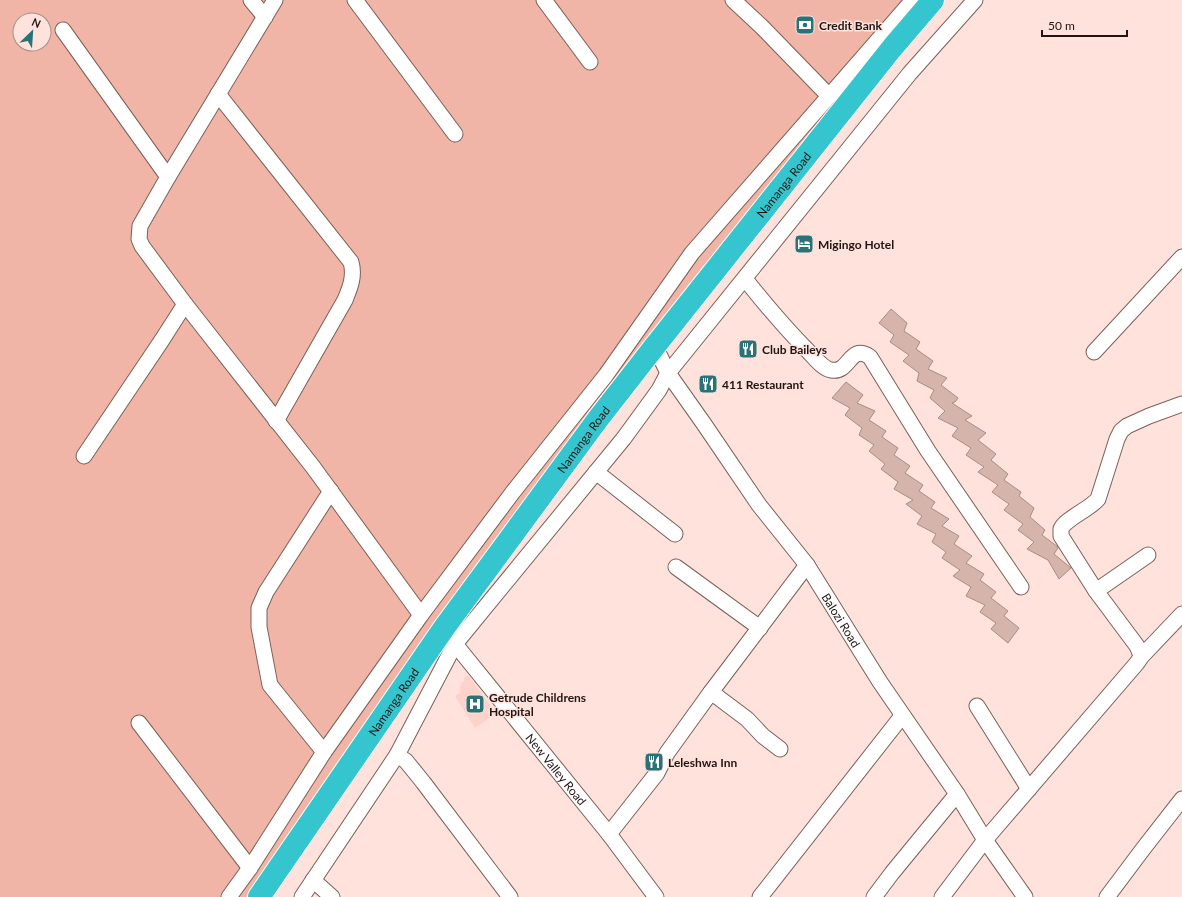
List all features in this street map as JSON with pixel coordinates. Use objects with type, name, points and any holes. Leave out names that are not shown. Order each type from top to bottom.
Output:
[{"type":"highway","name":"Namanga Road","points":[[259,897],[444,628],[598,419],[887,54],[933,0]]},
{"type":"street","points":[[252,0],[265,17]]},
{"type":"street","points":[[275,0],[140,226],[139,239],[142,246],[185,304],[331,491],[421,615]]},
{"type":"street","points":[[355,0],[455,134]]},
{"type":"street","points":[[544,0],[590,62]]},
{"type":"street","points":[[733,0],[762,27],[829,96]]},
{"type":"street","points":[[229,897],[250,868],[324,752],[421,615],[514,492],[606,375],[692,253],[912,0]]},
{"type":"street","points":[[302,897],[396,755],[455,644],[624,438],[659,390],[668,373],[910,73],[975,0]]},
{"type":"street","points":[[63,30],[168,177]]},
{"type":"street","points":[[218,94],[352,265],[351,285],[345,300],[276,421]]},
{"type":"street","points":[[1094,352],[1182,257]]},
{"type":"street","points":[[745,279],[786,330],[825,368],[836,371],[841,369],[854,355],[859,353],[870,358],[928,451],[1021,586]]},
{"type":"street","points":[[84,456],[185,304]]},
{"type":"street","name":"Balozi Road","points":[[655,346],[668,373],[759,506],[807,566],[902,716],[957,794],[984,840],[1025,897]]},
{"type":"street","points":[[1141,657],[1137,646],[1096,591],[1060,536],[1061,529],[1066,523],[1094,504],[1098,499],[1117,439],[1121,431],[1127,426],[1149,416],[1182,404]]},
{"type":"street","points":[[596,472],[675,534]]},
{"type":"street","points":[[324,752],[270,685],[258,627],[258,608],[266,592],[331,491]]},
{"type":"street","points":[[1096,591],[1148,555]]},
{"type":"street","points":[[676,566],[760,628]]},
{"type":"street","points":[[609,834],[657,773],[667,753],[711,692],[807,566]]},
{"type":"street","points":[[942,897],[984,840],[1138,663],[1141,657],[1182,614]]},
{"type":"street","name":"New Valley Road","points":[[455,644],[609,834],[656,897]]},
{"type":"street","points":[[711,692],[747,719],[763,736],[780,749]]},
{"type":"street","points":[[977,706],[1029,789]]},
{"type":"street","points":[[760,897],[902,716]]},
{"type":"street","points":[[139,723],[250,868]]},
{"type":"street","points":[[396,755],[406,761],[420,777],[510,897]]},
{"type":"street","points":[[874,897],[957,794]]},
{"type":"street","points":[[1107,897],[1182,799]]},
{"type":"street","points":[[313,880],[332,897]]},
{"type":"shaded area","points":[[0,0],[930,0],[655,346],[259,897],[0,897]]},
{"type":"shaded area","name":"Getrude Childrens Hospital","points":[[468,675],[496,713],[475,728],[455,696],[460,693],[462,682],[465,681],[464,678]]},
{"type":"building","points":[[891,309],[907,323],[904,331],[920,342],[916,349],[933,361],[928,369],[947,378],[941,385],[958,398],[952,403],[972,416],[965,420],[986,433],[978,440],[996,454],[991,460],[1008,474],[1004,480],[1021,492],[1019,496],[1034,508],[1030,517],[1045,530],[1042,535],[1058,547],[1054,554],[1071,568],[1059,579],[1048,560],[1027,549],[1034,542],[1018,530],[1023,524],[1004,510],[1009,504],[992,492],[998,485],[978,472],[984,467],[966,455],[971,448],[952,436],[958,428],[938,418],[945,411],[930,398],[934,390],[917,381],[919,373],[903,361],[909,355],[890,342],[894,335],[879,323]]},
{"type":"building","points":[[846,382],[863,395],[857,403],[875,411],[869,420],[886,431],[882,437],[898,448],[894,455],[910,466],[905,473],[923,485],[919,491],[935,502],[931,508],[949,519],[942,526],[959,536],[954,544],[972,556],[966,563],[984,574],[980,580],[996,592],[991,598],[1008,611],[1004,616],[1019,628],[1008,643],[991,629],[996,623],[980,612],[985,605],[966,596],[971,587],[953,576],[960,570],[942,558],[946,552],[932,542],[936,534],[917,524],[922,516],[906,504],[913,500],[894,489],[898,482],[881,469],[885,464],[869,451],[874,445],[859,435],[862,428],[845,415],[850,408],[832,398]]},
{"type":"place","name":"Credit Bank","points":[[805,25]]},
{"type":"place","name":"Migingo Hotel","points":[[804,244]]},
{"type":"place","name":"Club Baileys","points":[[748,349]]},
{"type":"place","name":"411 Restaurant","points":[[708,384]]},
{"type":"place","name":"Getrude Childrens Hospital","points":[[475,704]]},
{"type":"place","name":"Leleshwa Inn","points":[[654,762]]}]
